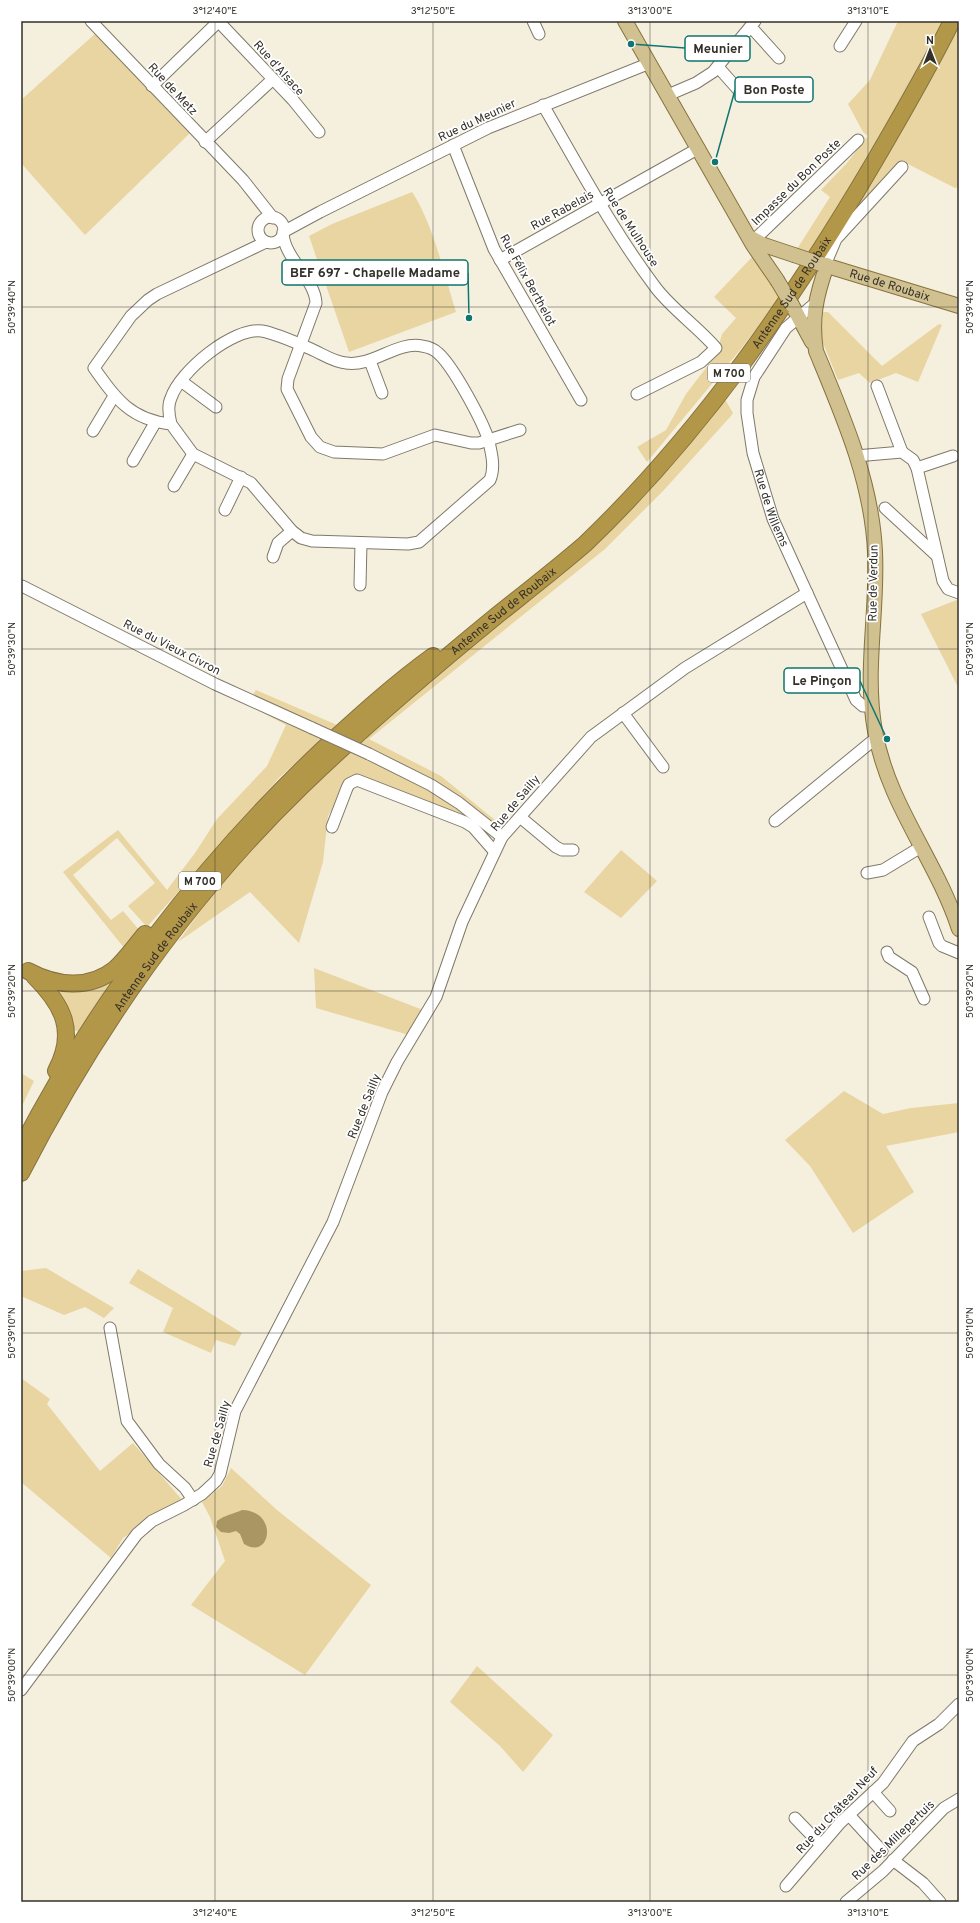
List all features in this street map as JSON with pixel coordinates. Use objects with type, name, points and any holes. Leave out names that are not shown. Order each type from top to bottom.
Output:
[{"type":"highway","name":"Antenne Sud de Roubaix","points":[[21,1148],[53,1091],[114,994],[165,924],[211,868],[267,805],[341,733],[401,680],[488,615],[556,561],[608,512],[670,446],[742,357],[802,270],[879,144],[947,21]]},
{"type":"highway","name":"Antenne Sud de Roubaix","points":[[21,1173],[62,1097],[125,999],[175,930],[234,858],[298,789],[375,718],[585,544],[617,512],[703,415],[770,328],[823,247],[890,134],[952,21]]},
{"type":"highway","points":[[25,968],[42,978],[66,984],[89,982],[106,975],[121,962],[188,886],[211,868]]},
{"type":"highway","points":[[21,1135],[60,1064],[66,1040],[64,1022],[56,1001],[25,968]]},
{"type":"main road","points":[[625,21],[752,240],[793,305],[816,351]]},
{"type":"main road","name":"Rue de Roubaix","points":[[752,240],[824,265],[959,306]]},
{"type":"main road","points":[[777,280],[773,268],[775,263],[781,258],[794,255]]},
{"type":"main road","points":[[793,305],[814,305],[824,265]]},
{"type":"main road","name":"Rue de Verdun","points":[[814,305],[813,325],[816,351],[856,456],[870,506],[875,553],[870,655],[872,706],[876,738],[895,796],[946,895],[959,929]]},
{"type":"street","name":"Rue de Metz","points":[[91,21],[249,187],[275,218]]},
{"type":"street","points":[[533,21],[539,34]]},
{"type":"street","points":[[840,46],[856,21]]},
{"type":"street","points":[[152,86],[219,22]]},
{"type":"street","name":"Rue d'Alsace","points":[[219,22],[273,79],[319,132]]},
{"type":"street","points":[[668,95],[703,79],[718,67],[753,24],[779,58]]},
{"type":"street","name":"Rue du Meunier","points":[[283,233],[320,212],[488,128],[650,63]]},
{"type":"street","points":[[718,67],[742,94],[754,84]]},
{"type":"street","points":[[205,142],[273,79]]},
{"type":"street","name":"Rue de Mulhouse","points":[[543,105],[600,204],[657,289],[716,348],[701,362],[637,394]]},
{"type":"street","name":"Impasse du Bon Poste","points":[[752,240],[858,140]]},
{"type":"street","name":"Rue Félix Berthelot","points":[[453,145],[500,260],[581,400]]},
{"type":"street","name":"Rue Rabelais","points":[[500,260],[699,148]]},
{"type":"street","points":[[824,265],[836,239],[902,167]]},
{"type":"street","name":"Rue de Metz","points":[[237,175],[258,208],[260,215],[259,226]]},
{"type":"street","name":"Rue du Meunier","points":[[275,218],[294,221],[320,212]]},
{"type":"street","points":[[230,259],[252,240],[259,226],[266,218],[275,218],[282,225],[285,245],[315,294],[316,303],[287,384],[287,389],[310,437],[320,447],[327,450],[382,454],[435,436],[471,443],[489,441],[520,430]]},
{"type":"street","points":[[259,226],[259,235],[267,242],[280,249],[304,277]]},
{"type":"street","points":[[171,424],[155,423],[129,410],[114,396],[94,368],[131,316],[148,300],[230,259],[267,242],[276,241],[283,233]]},
{"type":"street","name":"Rue de Willems","points":[[793,305],[786,328],[754,377],[749,392],[746,407],[753,453],[769,510],[856,700],[863,706],[872,706]]},
{"type":"street","points":[[249,332],[262,332],[340,362],[355,364],[370,361],[414,345],[434,350],[440,354],[459,382],[489,441],[493,469],[490,480],[423,539],[414,544],[312,541],[301,538],[292,531],[255,487],[241,477],[193,454],[171,424],[171,396],[192,368],[206,354],[224,343],[249,332]]},
{"type":"street","points":[[370,361],[382,393]]},
{"type":"street","points":[[182,381],[216,407]]},
{"type":"street","points":[[877,386],[902,452],[913,460],[917,468],[945,586],[951,591],[959,593]]},
{"type":"street","points":[[93,431],[114,396]]},
{"type":"street","points":[[133,461],[155,423]]},
{"type":"street","points":[[856,456],[902,452]]},
{"type":"street","points":[[174,486],[193,454]]},
{"type":"street","points":[[917,468],[957,456]]},
{"type":"street","points":[[225,510],[241,477]]},
{"type":"street","points":[[885,508],[937,556]]},
{"type":"street","points":[[273,557],[278,543],[292,531]]},
{"type":"street","points":[[360,585],[361,542]]},
{"type":"street","name":"Rue du Vieux Civron","points":[[22,586],[201,677],[369,754],[431,785],[459,803],[502,837]]},
{"type":"street","name":"Rue de Sailly","points":[[21,1690],[137,1534],[152,1521],[193,1500],[210,1487],[220,1474],[235,1411],[333,1222],[382,1092],[397,1062],[436,997],[462,922],[502,837],[585,743],[623,713],[697,660],[807,593]]},
{"type":"street","points":[[623,713],[663,767]]},
{"type":"street","points":[[775,821],[876,738]]},
{"type":"street","points":[[332,827],[349,784],[357,780],[465,822],[473,827],[494,852]]},
{"type":"street","points":[[520,817],[556,847],[562,850],[573,850]]},
{"type":"street","points":[[867,873],[884,870],[921,847]]},
{"type":"street","points":[[929,917],[939,943],[942,946],[959,953]]},
{"type":"street","points":[[887,952],[889,957],[912,972],[924,1000]]},
{"type":"street","points":[[110,1328],[127,1421],[159,1464],[185,1488],[193,1500]]},
{"type":"street","name":"Rue du Château Neuf","points":[[786,1886],[849,1814],[883,1783],[913,1741],[939,1724],[959,1704]]},
{"type":"street","points":[[873,1792],[890,1811]]},
{"type":"street","name":"Rue des Millepertuis","points":[[846,1902],[893,1860],[938,1813],[959,1799]]},
{"type":"street","points":[[849,1814],[882,1851]]},
{"type":"street","points":[[795,1818],[822,1845]]},
{"type":"street","points":[[893,1860],[923,1883],[940,1902]]},
{"type":"shaded area","points":[[898,21],[942,21],[895,109],[810,252],[797,249],[830,197],[821,190],[847,163],[868,136],[863,132],[848,104],[870,80]]},
{"type":"shaded area","points":[[959,21],[959,187],[955,188],[902,161],[855,215],[850,212]]},
{"type":"shaded area","points":[[96,33],[190,133],[85,235],[21,163],[21,100]]},
{"type":"shaded area","points":[[412,192],[432,233],[456,312],[349,352],[309,236],[332,224]]},
{"type":"shaded area","points":[[755,254],[780,298],[740,350],[647,462],[637,447],[666,430],[686,394],[716,355],[722,334],[736,318],[714,297]]},
{"type":"shaded area","points":[[821,312],[828,312],[882,366],[939,324],[942,325],[918,382],[896,373],[870,383],[859,373],[838,380],[817,328]]},
{"type":"shaded area","points":[[722,398],[726,401],[733,413],[731,416],[663,491],[605,549],[369,739],[441,776],[501,825],[489,838],[470,820],[347,782],[328,816],[323,862],[299,943],[250,892],[178,942],[207,902],[250,849],[345,751],[367,739],[359,738],[469,647]]},
{"type":"shaded area","points":[[959,599],[959,689],[921,614]]},
{"type":"shaded area","points":[[256,690],[337,725],[279,778],[147,927],[128,906],[155,883],[117,838],[73,875],[111,920],[123,911],[141,932],[125,949],[63,872],[118,830],[167,890],[195,853],[217,819],[267,766],[286,725],[246,704]]},
{"type":"shaded area","points":[[621,850],[657,881],[621,918],[584,892]]},
{"type":"shaded area","points":[[131,957],[83,1035],[70,1027],[52,984],[68,988]]},
{"type":"shaded area","points":[[314,968],[423,1010],[409,1035],[316,1008]]},
{"type":"shaded area","points":[[21,1073],[34,1081],[21,1108]]},
{"type":"shaded area","points":[[844,1091],[883,1114],[911,1108],[959,1103],[959,1132],[886,1146],[914,1192],[853,1233],[810,1166],[785,1140]]},
{"type":"shaded area","points":[[46,1268],[114,1308],[104,1318],[85,1307],[64,1315],[21,1296],[21,1271]]},
{"type":"shaded area","points":[[138,1269],[242,1333],[235,1346],[216,1340],[211,1353],[163,1332],[173,1308],[129,1283]]},
{"type":"shaded area","points":[[21,1378],[50,1399],[47,1404],[100,1471],[133,1443],[183,1501],[156,1514],[123,1538],[111,1558],[21,1482]]},
{"type":"shaded area","points":[[231,1468],[277,1510],[371,1585],[305,1675],[191,1605],[225,1561],[210,1517],[202,1502],[222,1486]]},
{"type":"shaded area","points":[[242,1510],[254,1512],[262,1518],[266,1526],[267,1534],[265,1541],[260,1546],[253,1547],[244,1544],[240,1534],[236,1531],[229,1533],[221,1532],[216,1527],[217,1521],[220,1519]]},
{"type":"shaded area","points":[[477,1666],[553,1735],[523,1772],[500,1746],[450,1702]]},
{"type":"place","name":"Meunier","points":[[631,44]]},
{"type":"place","name":"Bon Poste","points":[[715,162]]},
{"type":"place","name":"BEF 697 - Chapelle Madame","points":[[469,318]]},
{"type":"place","name":"Le Pinçon","points":[[887,739]]}]
